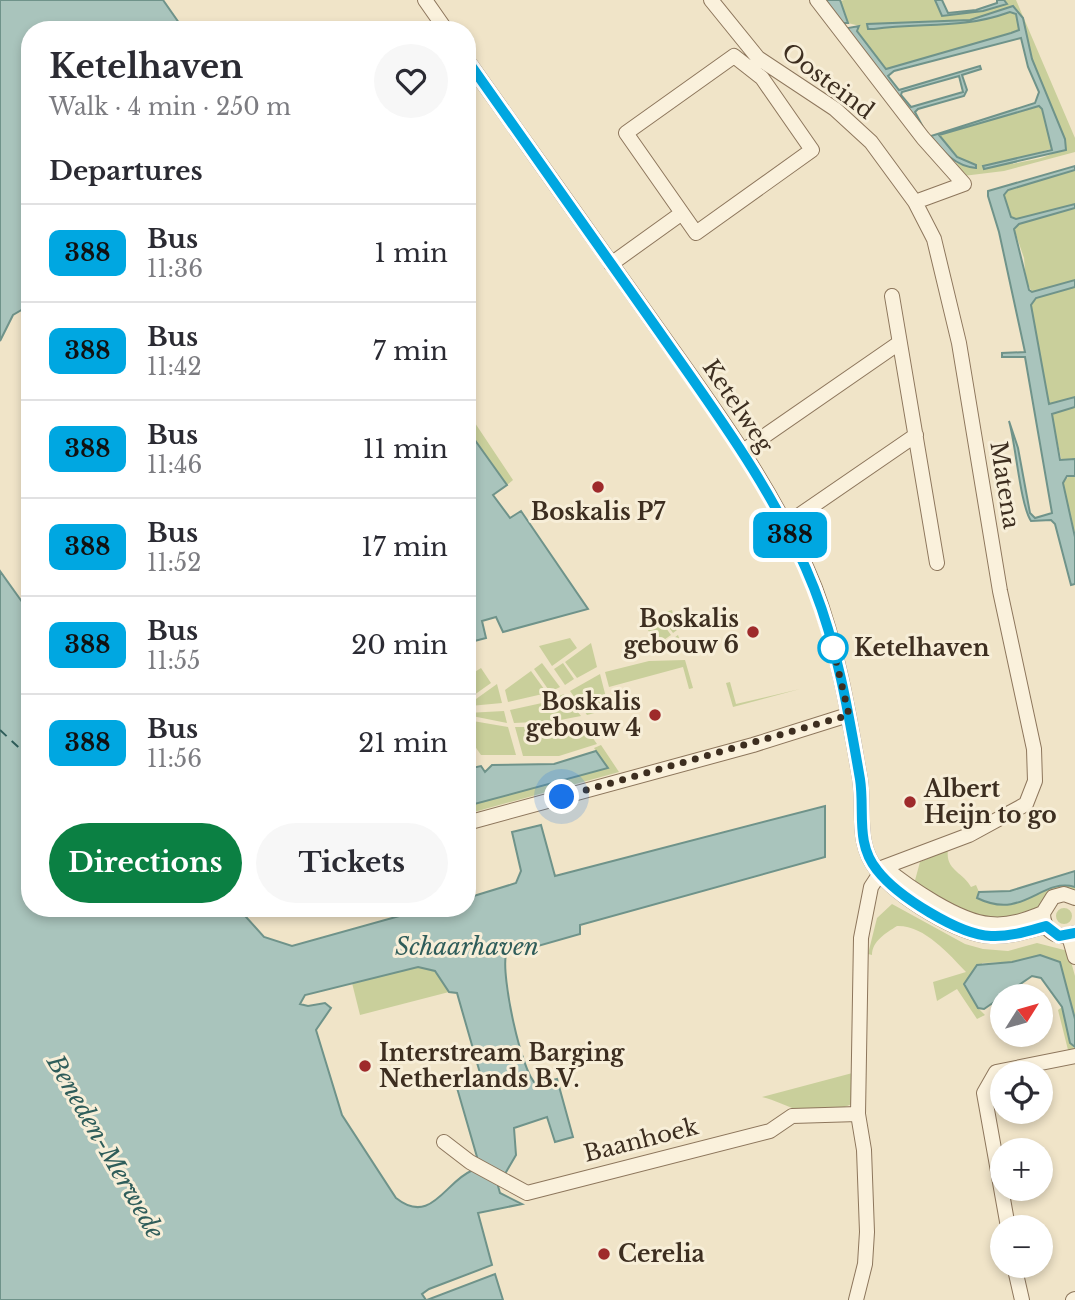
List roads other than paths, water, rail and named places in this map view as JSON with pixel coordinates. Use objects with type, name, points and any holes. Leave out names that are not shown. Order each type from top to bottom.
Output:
[{"type":"street","points":[[425,0],[440,21]]},
{"type":"street","name":"Oosteind","points":[[711,0],[758,58],[835,109],[871,142],[915,202]]},
{"type":"street","points":[[817,0],[923,138],[964,184],[915,202]]},
{"type":"street","points":[[734,56],[762,78],[812,150],[696,233],[682,213],[626,133],[734,56]]},
{"type":"street","name":"Ketelweg","points":[[476,73],[743,451],[785,525],[815,589],[849,715],[860,784],[863,829],[881,870]]},
{"type":"street","name":"Matena","points":[[881,870],[969,835],[1014,813],[1026,804],[1035,781],[1034,749],[1000,591],[945,275],[934,239],[915,202]]},
{"type":"street","points":[[611,264],[682,213]]},
{"type":"street","points":[[892,296],[937,563]]},
{"type":"street","points":[[743,451],[899,343]]},
{"type":"street","points":[[785,525],[916,435]]},
{"type":"street","points":[[476,821],[752,745],[849,715]]},
{"type":"street","points":[[856,1300],[866,1264],[867,1232],[864,1150],[858,1114],[861,938],[872,887],[881,870],[903,895],[976,934],[1007,936],[1044,920],[1053,897],[1064,894],[1075,898]]},
{"type":"street","points":[[1044,920],[1054,934],[1072,934],[1075,957]]},
{"type":"street","points":[[1006,1215],[984,1093],[986,1085],[996,1072],[1075,1056]]},
{"type":"street","name":"Baanhoek","points":[[444,1142],[470,1162],[527,1193],[770,1131],[792,1116],[858,1114]]},
{"type":"street","points":[[1017,1278],[1022,1300]]},
{"type":"water","points":[[0,0],[163,0],[178,21],[21,21],[21,310],[13,315],[0,341]]},
{"type":"water","points":[[822,0],[840,0],[848,23],[840,23]]},
{"type":"water","points":[[935,0],[942,0],[948,13],[976,10],[997,3],[997,0],[1004,0],[1007,4],[983,11],[942,16]]},
{"type":"water","points":[[1013,6],[1023,18],[1032,59],[1065,139],[1066,150],[984,169],[983,166],[1052,150],[1039,106],[939,135],[957,157],[976,165],[976,168],[956,161],[945,153],[931,136],[1035,103],[1039,92],[1028,67],[1021,38],[894,71],[888,76],[899,90],[980,66],[981,69],[962,75],[967,90],[964,96],[915,112],[924,129],[847,33],[848,28],[859,26],[857,31],[886,69],[1019,30],[1016,14],[1010,12],[992,18],[958,23],[874,29],[868,29],[867,24],[970,20]],"holes":[[[959,76],[963,92],[911,107],[901,95],[902,92]]]},
{"type":"water","points":[[1075,166],[1075,170],[1008,190],[1004,195],[1011,217],[1016,219],[1075,204],[1075,208],[1019,224],[1014,229],[1029,290],[1032,292],[1075,280],[1075,287],[1036,298],[1031,305],[1049,404],[1075,397],[1075,407],[1052,414],[1060,460],[1075,459],[1075,476],[1067,476],[1063,483],[1075,537],[1075,584],[1071,585],[1055,524],[1051,520],[1031,521],[1021,488],[1009,421],[1018,448],[1030,513],[1035,518],[1052,513],[1025,357],[1002,357],[1002,353],[1025,352],[988,191]]},
{"type":"water","points":[[476,442],[507,485],[493,495],[510,518],[521,511],[588,609],[503,632],[496,617],[482,621],[486,638],[476,641]]},
{"type":"water","points":[[0,571],[21,600],[21,917],[246,917],[264,937],[292,946],[396,917],[476,917],[476,895],[516,883],[521,871],[512,832],[541,825],[555,876],[825,806],[825,857],[580,925],[580,934],[506,955],[509,1001],[524,1062],[536,1084],[557,1079],[573,1137],[555,1142],[547,1117],[514,1128],[516,1155],[498,1186],[500,1193],[522,1204],[478,1213],[492,1265],[429,1289],[422,1294],[426,1300],[0,1300]],"holes":[[[418,967],[435,971],[449,992],[457,993],[482,1080],[457,1088],[477,1157],[471,1171],[437,1199],[419,1207],[408,1205],[396,1198],[342,1115],[316,1030],[331,1008],[325,1003],[308,1006],[300,1004],[305,995]]]},
{"type":"water","points":[[596,751],[608,768],[476,804],[476,767],[481,766],[485,772],[492,765],[554,764]]},
{"type":"water","points":[[1075,871],[1075,887],[1052,888],[1007,905],[993,904],[977,898],[979,892],[1010,891]]},
{"type":"water","points":[[1040,955],[1060,962],[1075,1019],[1075,1047],[1070,1043],[1062,1007],[1054,996],[1054,984],[1045,984],[1041,978],[1032,976],[1020,984],[990,984],[990,1005],[984,1009],[978,1008],[964,984],[977,965],[1012,962]]},
{"type":"water","points":[[495,1274],[503,1300],[427,1300]]},
{"type":"place","name":"Boskalis P7","points":[[598,487]]},
{"type":"place","name":"Boskalis gebouw 6","points":[[753,632]]},
{"type":"place","name":"Ketelhaven","points":[[833,648]]},
{"type":"place","name":"Boskalis gebouw 4","points":[[655,715]]},
{"type":"place","name":"Albert Heijn to go","points":[[910,802]]},
{"type":"place","name":"Interstream Barging Netherlands B.V.","points":[[365,1066]]},
{"type":"place","name":"Cerelia","points":[[604,1254]]},
{"type":"water label","name":"Schaarhaven","points":[[467,947]]},
{"type":"water label","name":"Beneden-Merwede","points":[[105,1147]]}]
